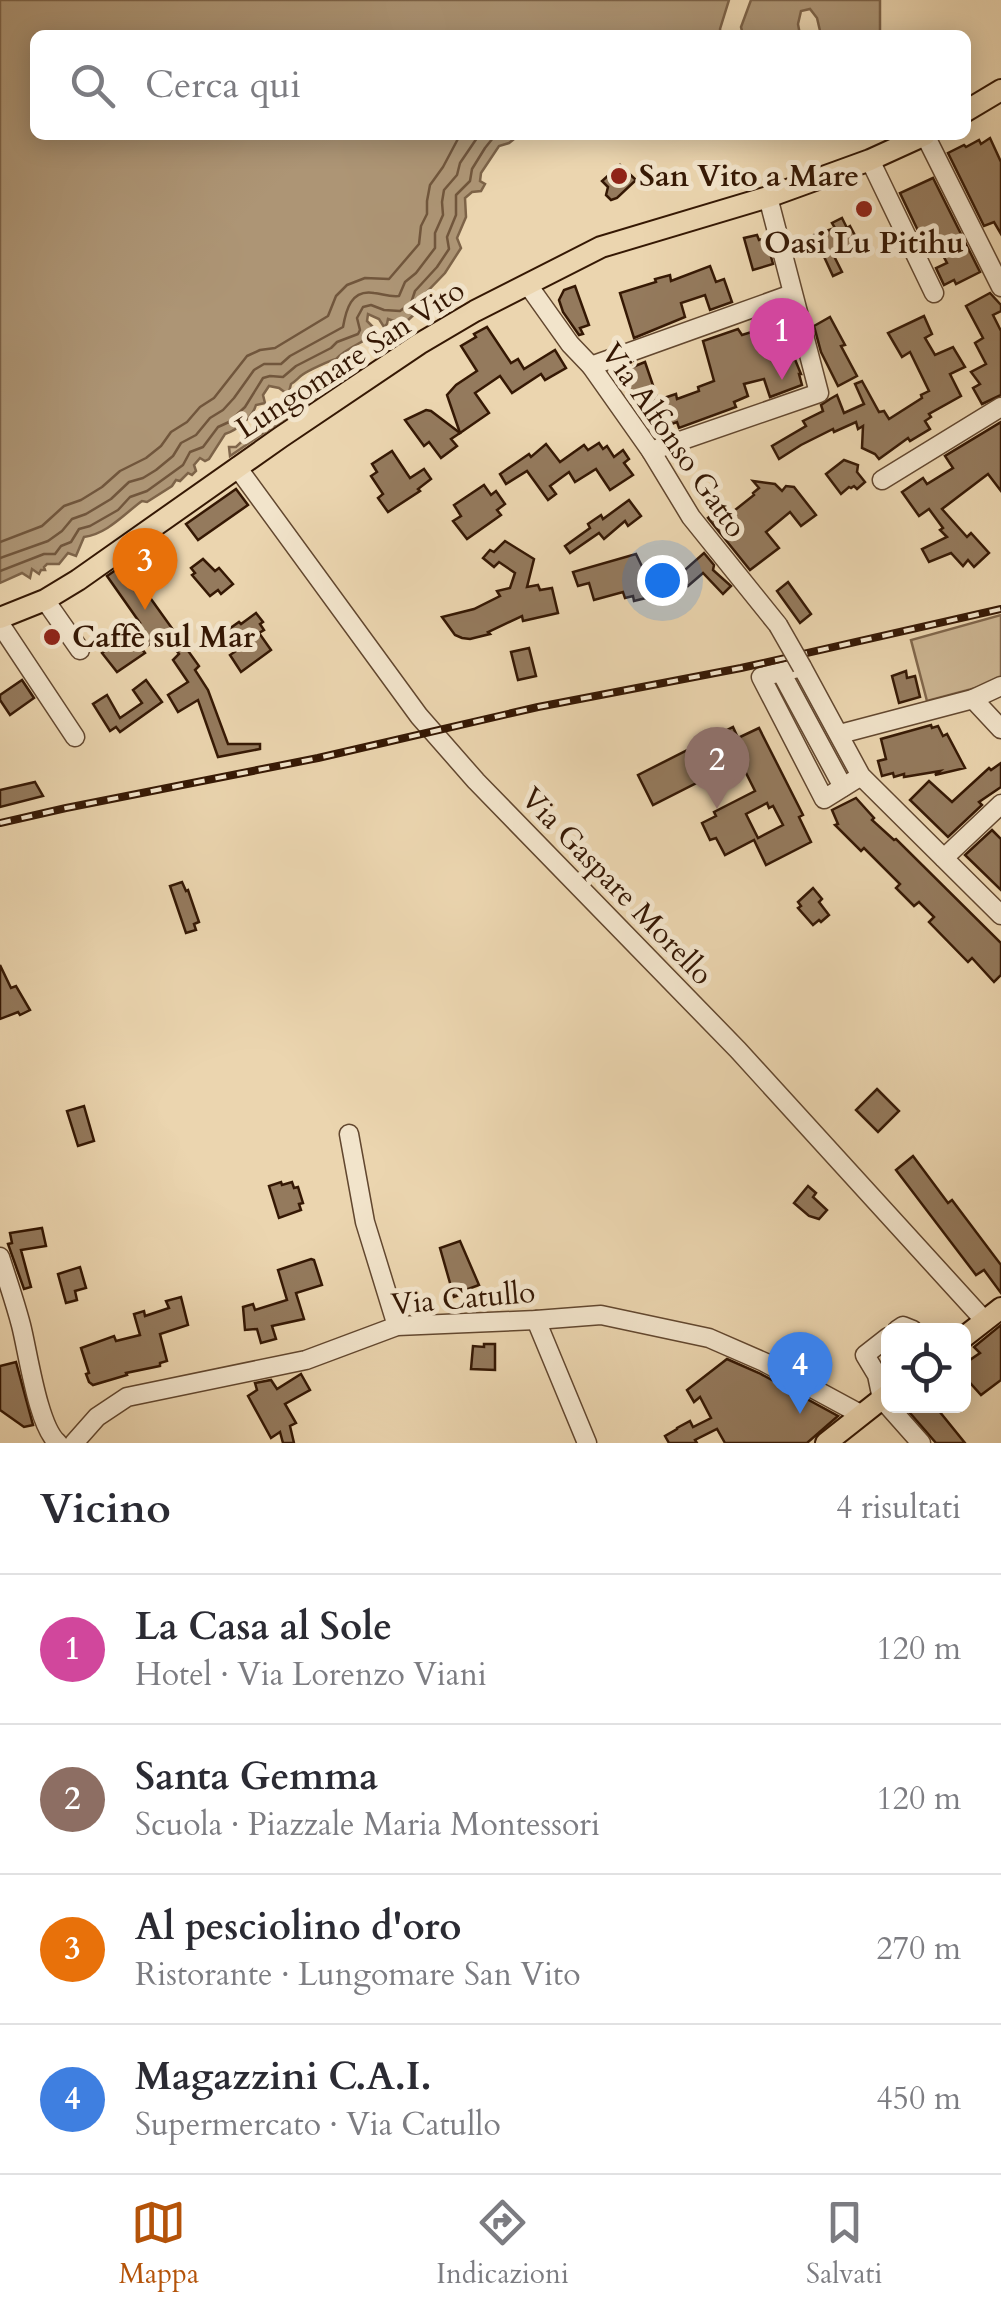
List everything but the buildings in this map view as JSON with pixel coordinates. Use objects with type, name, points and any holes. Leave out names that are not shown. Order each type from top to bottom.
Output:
[{"type":"main road","points":[[971,108],[1001,90]]},
{"type":"main road","name":"Lungomare San Vito","points":[[0,621],[78,580],[418,344],[475,311],[601,247],[768,196],[914,140]]},
{"type":"main road","points":[[971,1332],[993,1315]]},
{"type":"main road","points":[[826,1443],[862,1415],[881,1380]]},
{"type":"street","points":[[928,140],[1001,287]]},
{"type":"street","points":[[870,160],[934,293]]},
{"type":"street","points":[[651,451],[819,393],[768,196]]},
{"type":"street","name":"Via Alfonso Gatto","points":[[528,285],[651,451],[690,517],[778,624],[861,776],[1001,915]]},
{"type":"street","points":[[591,366],[792,294]]},
{"type":"street","points":[[882,480],[1001,407]]},
{"type":"street","name":"Via Gaspare Morello","points":[[237,467],[419,716],[453,755],[993,1315]]},
{"type":"street","points":[[45,600],[80,650]]},
{"type":"street","points":[[0,621],[74,737]]},
{"type":"street","points":[[802,668],[782,674],[843,787],[861,776]]},
{"type":"street","points":[[840,734],[973,699],[1001,686]]},
{"type":"street","points":[[973,699],[1001,729]]},
{"type":"street","points":[[944,858],[1001,804]]},
{"type":"street","points":[[349,1134],[365,1222],[397,1326]]},
{"type":"street","points":[[0,1257],[44,1418],[50,1437],[58,1443]]},
{"type":"street","name":"Via Catullo","points":[[74,1443],[97,1416],[127,1397],[306,1360],[397,1326],[601,1314],[709,1338],[764,1362],[862,1415]]},
{"type":"street","points":[[536,1320],[586,1443]]},
{"type":"street","points":[[881,1343],[866,1355],[881,1374]]},
{"type":"street","points":[[904,1413],[921,1443]]},
{"type":"shaded area","points":[[309,396],[316,397],[230,456],[229,447],[236,447],[254,430],[276,400],[301,402]]},
{"type":"shaded area","points":[[1001,615],[1001,677],[987,685],[927,701],[911,640]]},
{"type":"water","points":[[0,0],[729,0],[720,30],[30,30],[30,140],[513,140],[499,146],[481,173],[480,181],[485,184],[481,191],[465,198],[466,217],[457,238],[461,248],[423,296],[419,310],[406,322],[397,327],[388,319],[384,327],[379,319],[368,314],[367,321],[375,333],[336,359],[302,375],[291,384],[289,392],[269,386],[263,395],[265,403],[256,405],[244,422],[225,434],[209,459],[200,458],[192,475],[188,473],[147,502],[142,501],[108,528],[84,537],[76,556],[68,553],[59,564],[47,564],[39,574],[32,569],[30,578],[22,573],[0,583]]},
{"type":"water","points":[[751,0],[880,0],[880,30],[820,30],[810,9],[801,11],[799,30],[741,27]]},
{"type":"railway","points":[[0,823],[318,758],[538,707],[741,668],[1001,609]]},
{"type":"place","name":"San Vito a Mare","points":[[619,176]]},
{"type":"place","name":"Oasi Lu Pitihu","points":[[864,209]]},
{"type":"place","name":"La Casa al Sole","points":[[782,380]]},
{"type":"place","name":"Al pesciolino d'oro","points":[[145,610]]},
{"type":"place","name":"Caffè sul Mar","points":[[52,637]]},
{"type":"place","name":"Santa Gemma","points":[[717,809]]},
{"type":"place","name":"Magazzini C.A.I.","points":[[800,1414]]}]
